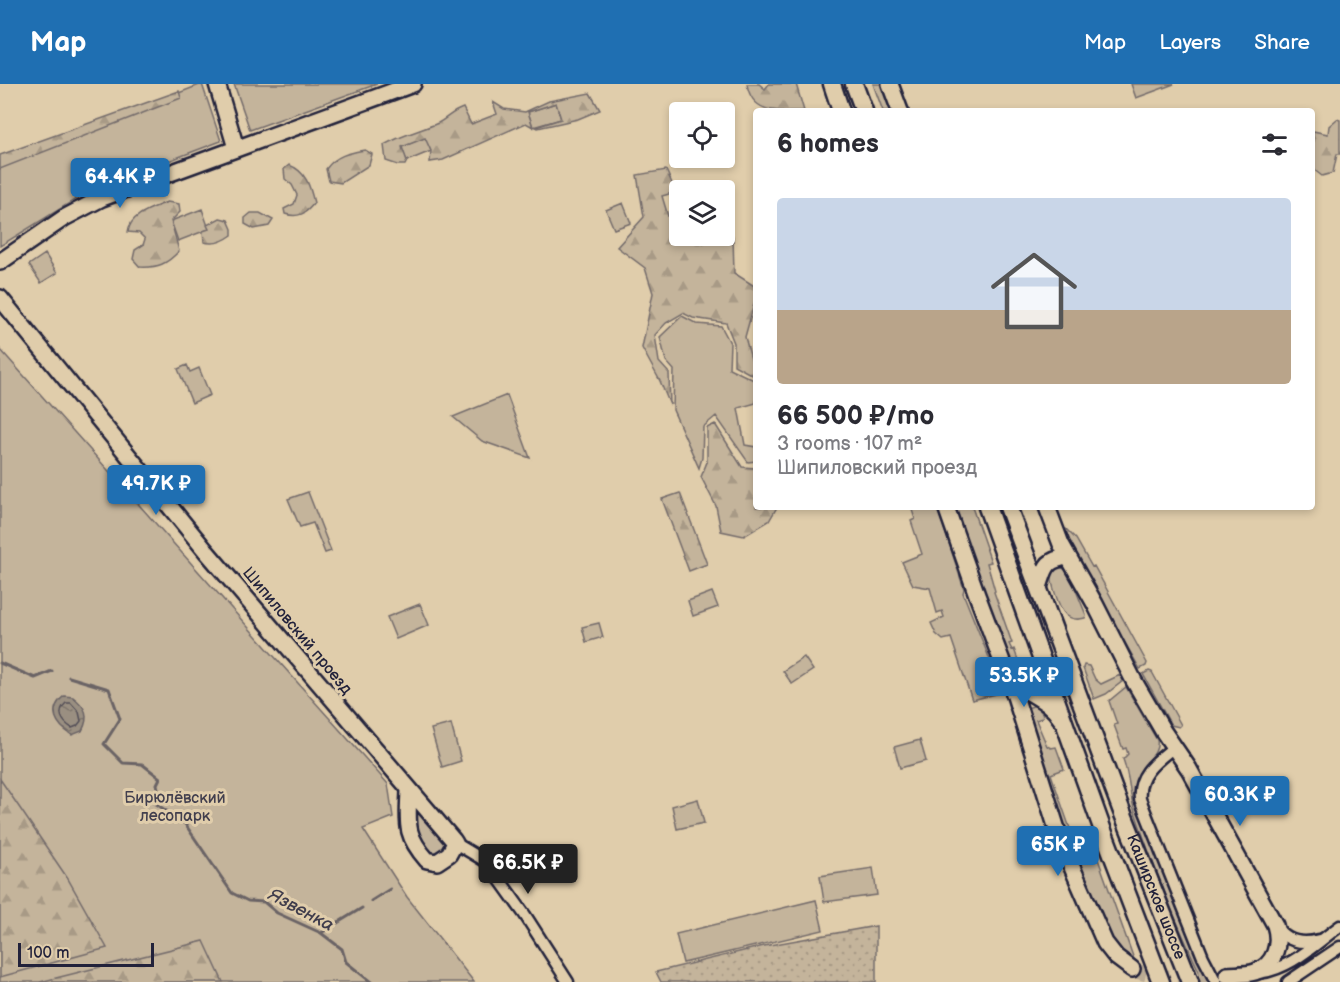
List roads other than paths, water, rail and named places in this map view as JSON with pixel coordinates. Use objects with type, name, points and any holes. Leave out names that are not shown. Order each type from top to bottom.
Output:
[{"type":"main road","points":[[217,84],[236,148]]},
{"type":"main road","points":[[0,262],[64,218],[102,198],[413,84]]},
{"type":"main road","points":[[832,84],[841,108]]},
{"type":"main road","points":[[854,84],[863,108]]},
{"type":"main road","points":[[890,84],[899,108]]},
{"type":"main road","name":"Шипиловский проезд","points":[[0,298],[206,551],[455,843]]},
{"type":"main road","points":[[947,510],[1005,667],[1059,835],[1099,933],[1110,951],[1132,969]]},
{"type":"main road","name":"Каширское шоссе","points":[[988,510],[1106,839],[1160,981]]},
{"type":"main road","name":"Каширское шоссе","points":[[1009,510],[1117,799],[1189,978]]},
{"type":"main road","points":[[1048,510],[1057,535],[1134,681],[1189,769],[1275,925],[1278,941],[1274,955],[1263,968],[1248,974],[1221,979]]},
{"type":"main road","points":[[1039,587],[1048,563],[1068,556]]},
{"type":"main road","points":[[1005,667],[1017,683],[1053,707],[1069,733]]},
{"type":"main road","points":[[409,790],[409,832],[415,847],[427,860],[437,862],[449,854],[455,843]]},
{"type":"street","points":[[1174,747],[1144,776],[1140,787],[1140,799],[1203,957],[1221,979]]},
{"type":"street","name":"Шипиловский проезд","points":[[455,843],[487,862],[525,915],[568,982]]},
{"type":"street","points":[[1275,925],[1285,936],[1295,941],[1312,942],[1322,939]]},
{"type":"street","points":[[1248,974],[1278,969],[1340,926]]},
{"type":"street","points":[[1288,982],[1340,947]]},
{"type":"water","points":[[64,696],[73,697],[81,704],[86,716],[82,731],[72,735],[62,727],[56,717],[56,707]]},
{"type":"waterway","name":"Язвенка","points":[[0,663],[35,678],[52,671]]},
{"type":"waterway","name":"Язвенка","points":[[69,677],[109,689],[120,719],[104,744],[123,763],[142,764],[160,778],[157,784],[159,794],[155,803],[185,824],[232,893],[248,901],[264,902],[277,913],[321,933],[342,949],[346,962],[371,982]]},
{"type":"waterway","points":[[371,901],[390,889]]},
{"type":"waterway","points":[[321,933],[362,908]]},
{"type":"tunnel","points":[[1132,969],[1166,977],[1226,975]]},
{"type":"park label","name":"Бирюлёвский лесопарк","points":[[175,807]]}]
